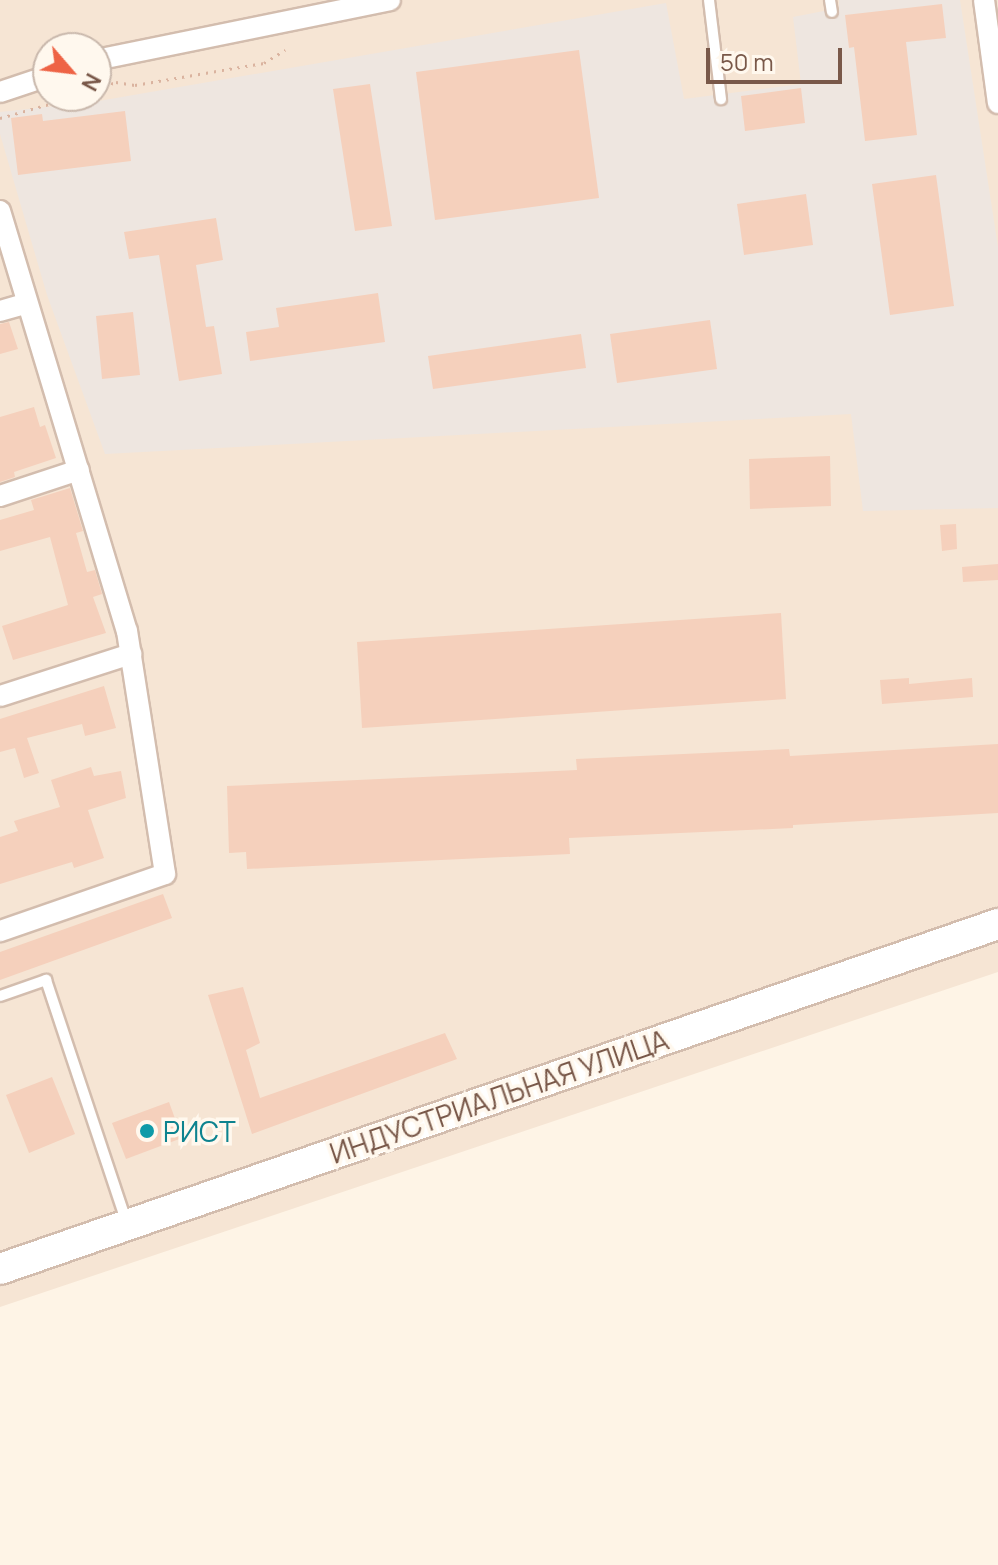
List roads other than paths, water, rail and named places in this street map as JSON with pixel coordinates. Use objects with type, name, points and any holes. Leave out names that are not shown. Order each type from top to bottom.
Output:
[{"type":"main road","name":"ИНДУСТРИАЛЬНАЯ УЛИЦА","points":[[0,1269],[998,924]]},
{"type":"street","points":[[112,57],[390,0]]},
{"type":"street","points":[[984,0],[998,103]]},
{"type":"street","points":[[0,92],[32,81]]},
{"type":"street","points":[[0,211],[131,654],[165,874],[0,931]]},
{"type":"street","points":[[0,311],[25,304]]},
{"type":"street","points":[[0,496],[79,470]]},
{"type":"street","points":[[0,696],[131,654]]},
{"type":"lane","points":[[709,0],[721,99]]},
{"type":"lane","points":[[0,996],[46,980],[127,1225]]},
{"type":"place","name":"РИСТ","points":[[147,1131]]}]
